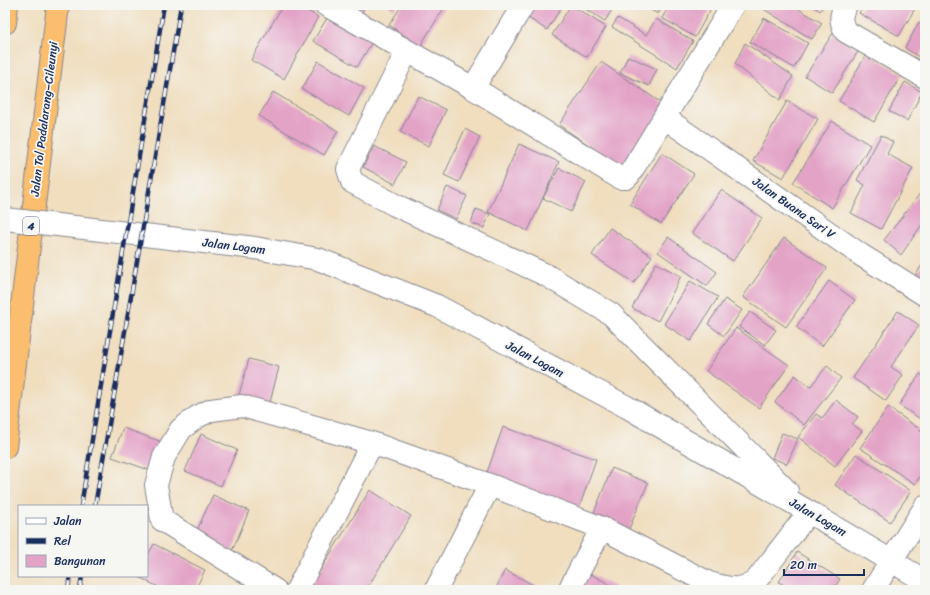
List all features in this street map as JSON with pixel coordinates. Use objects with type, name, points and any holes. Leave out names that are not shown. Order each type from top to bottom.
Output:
[{"type":"highway","points":[[5,23],[7,5]]},
{"type":"highway","name":"Jalan Tol Padalarang–Cileunyi","points":[[5,447],[58,5]]},
{"type":"street","points":[[326,5],[473,88],[620,178],[626,178],[629,175],[733,5]]},
{"type":"street","points":[[473,88],[523,5]]},
{"type":"street","points":[[846,5],[841,12],[841,22],[845,31],[925,77]]},
{"type":"street","points":[[274,590],[162,520],[156,485],[164,457],[181,429],[197,417],[212,410],[242,406],[372,443],[490,485],[602,528],[707,586],[743,588],[755,582],[804,509],[783,486],[611,314],[546,275],[395,205],[352,182],[348,169],[407,51]]},
{"type":"street","name":"Jalan Buana Sari V","points":[[665,118],[861,255],[925,295]]},
{"type":"street","name":"Jalan Logam","points":[[5,219],[255,248],[318,259],[437,306],[627,407],[892,560],[925,581]]},
{"type":"street","points":[[297,590],[372,443]]},
{"type":"street","points":[[436,590],[490,485]]},
{"type":"street","points":[[873,590],[925,507]]},
{"type":"street","points":[[569,590],[602,528]]},
{"type":"building","points":[[283,5],[298,5],[318,17],[284,79],[251,60]]},
{"type":"building","points":[[349,5],[366,5],[361,13]]},
{"type":"building","points":[[387,5],[397,5],[394,9]]},
{"type":"building","points":[[402,5],[446,5],[420,46],[389,25]]},
{"type":"building","points":[[530,5],[563,5],[547,30],[524,15]]},
{"type":"building","points":[[571,5],[606,27],[587,57],[552,35]]},
{"type":"building","points":[[579,5],[615,5],[605,21]]},
{"type":"building","points":[[642,5],[663,5],[658,14]]},
{"type":"building","points":[[670,5],[713,5],[695,37],[662,18]]},
{"type":"building","points":[[757,5],[792,5],[822,23],[812,39]]},
{"type":"building","points":[[811,5],[824,5],[820,11]]},
{"type":"building","points":[[864,5],[917,5],[899,36],[859,13]]},
{"type":"building","points":[[329,15],[372,42],[357,67],[313,41]]},
{"type":"building","points":[[618,18],[646,35],[656,19],[693,41],[677,68],[612,27]]},
{"type":"building","points":[[764,18],[808,43],[794,68],[750,42]]},
{"type":"building","points":[[919,22],[925,26],[925,46],[919,57],[905,48]]},
{"type":"building","points":[[833,33],[859,50],[832,93],[805,76]]},
{"type":"building","points":[[745,43],[793,76],[780,100],[735,64]]},
{"type":"building","points":[[867,53],[902,74],[874,122],[839,101]]},
{"type":"building","points":[[628,56],[657,69],[649,86],[620,73]]},
{"type":"building","points":[[318,61],[364,88],[349,116],[302,89]]},
{"type":"building","points":[[601,62],[669,108],[627,171],[559,125]]},
{"type":"building","points":[[905,82],[922,92],[907,121],[889,111]]},
{"type":"building","points":[[273,92],[338,131],[324,155],[259,116]]},
{"type":"building","points":[[418,96],[446,110],[429,146],[400,132]]},
{"type":"building","points":[[787,101],[818,119],[783,178],[753,161]]},
{"type":"building","points":[[832,121],[870,145],[832,208],[793,183]]},
{"type":"building","points":[[465,129],[480,137],[459,182],[444,175]]},
{"type":"building","points":[[881,135],[893,142],[887,154],[913,168],[881,229],[851,213],[865,185],[857,180]]},
{"type":"building","points":[[519,144],[559,162],[528,231],[488,212]]},
{"type":"building","points":[[374,146],[406,162],[395,184],[363,167]]},
{"type":"building","points":[[662,153],[694,174],[661,224],[630,204]]},
{"type":"building","points":[[559,168],[586,182],[571,212],[543,198]]},
{"type":"building","points":[[447,187],[467,196],[456,219],[437,210]]},
{"type":"building","points":[[925,187],[925,220],[901,255],[884,240]]},
{"type":"building","points":[[721,190],[762,218],[733,261],[692,233]]},
{"type":"building","points":[[476,209],[490,214],[484,228],[471,223]]},
{"type":"building","points":[[610,228],[652,256],[634,283],[592,255]]},
{"type":"building","points":[[668,237],[717,272],[707,286],[658,252]]},
{"type":"building","points":[[784,238],[827,268],[786,327],[743,297]]},
{"type":"building","points":[[925,260],[925,291],[910,284]]},
{"type":"building","points":[[656,263],[681,276],[658,321],[632,308]]},
{"type":"building","points":[[690,281],[718,297],[691,341],[664,324]]},
{"type":"building","points":[[829,281],[855,300],[822,346],[796,327]]},
{"type":"building","points":[[725,299],[742,310],[724,336],[708,324]]},
{"type":"building","points":[[898,311],[919,325],[891,367],[903,375],[886,401],[853,378]]},
{"type":"building","points":[[750,312],[776,330],[765,345],[739,327]]},
{"type":"building","points":[[736,328],[789,365],[759,408],[706,371]]},
{"type":"building","points":[[249,359],[279,367],[268,410],[237,402]]},
{"type":"building","points":[[827,366],[841,378],[804,425],[775,402],[795,375],[810,387]]},
{"type":"building","points":[[920,374],[925,377],[925,422],[899,405]]},
{"type":"building","points":[[836,400],[858,417],[852,424],[862,431],[835,466],[798,437],[816,414],[822,418]]},
{"type":"building","points":[[888,407],[925,433],[925,469],[915,484],[860,448]]},
{"type":"building","points":[[503,427],[596,459],[578,511],[485,478]]},
{"type":"building","points":[[123,428],[162,442],[152,471],[112,457]]},
{"type":"building","points":[[782,433],[798,439],[787,464],[772,458]]},
{"type":"building","points":[[201,434],[237,450],[221,486],[185,471]]},
{"type":"building","points":[[856,454],[911,491],[890,522],[835,485]]},
{"type":"building","points":[[612,468],[648,483],[627,534],[591,520]]},
{"type":"building","points":[[370,490],[411,516],[366,590],[308,590]]},
{"type":"building","points":[[213,495],[249,511],[232,551],[195,535]]},
{"type":"building","points":[[154,544],[205,570],[195,590],[164,590],[139,577],[148,577],[148,555]]},
{"type":"building","points":[[797,552],[840,579],[833,590],[792,590],[779,582]]},
{"type":"building","points":[[505,570],[541,589],[495,590]]},
{"type":"building","points":[[585,571],[620,590],[575,590]]},
{"type":"railway","points":[[81,505],[164,5]]},
{"type":"railway","points":[[95,505],[181,5]]},
{"type":"railway","points":[[68,590],[70,577]]},
{"type":"railway","points":[[80,590],[82,577]]}]
